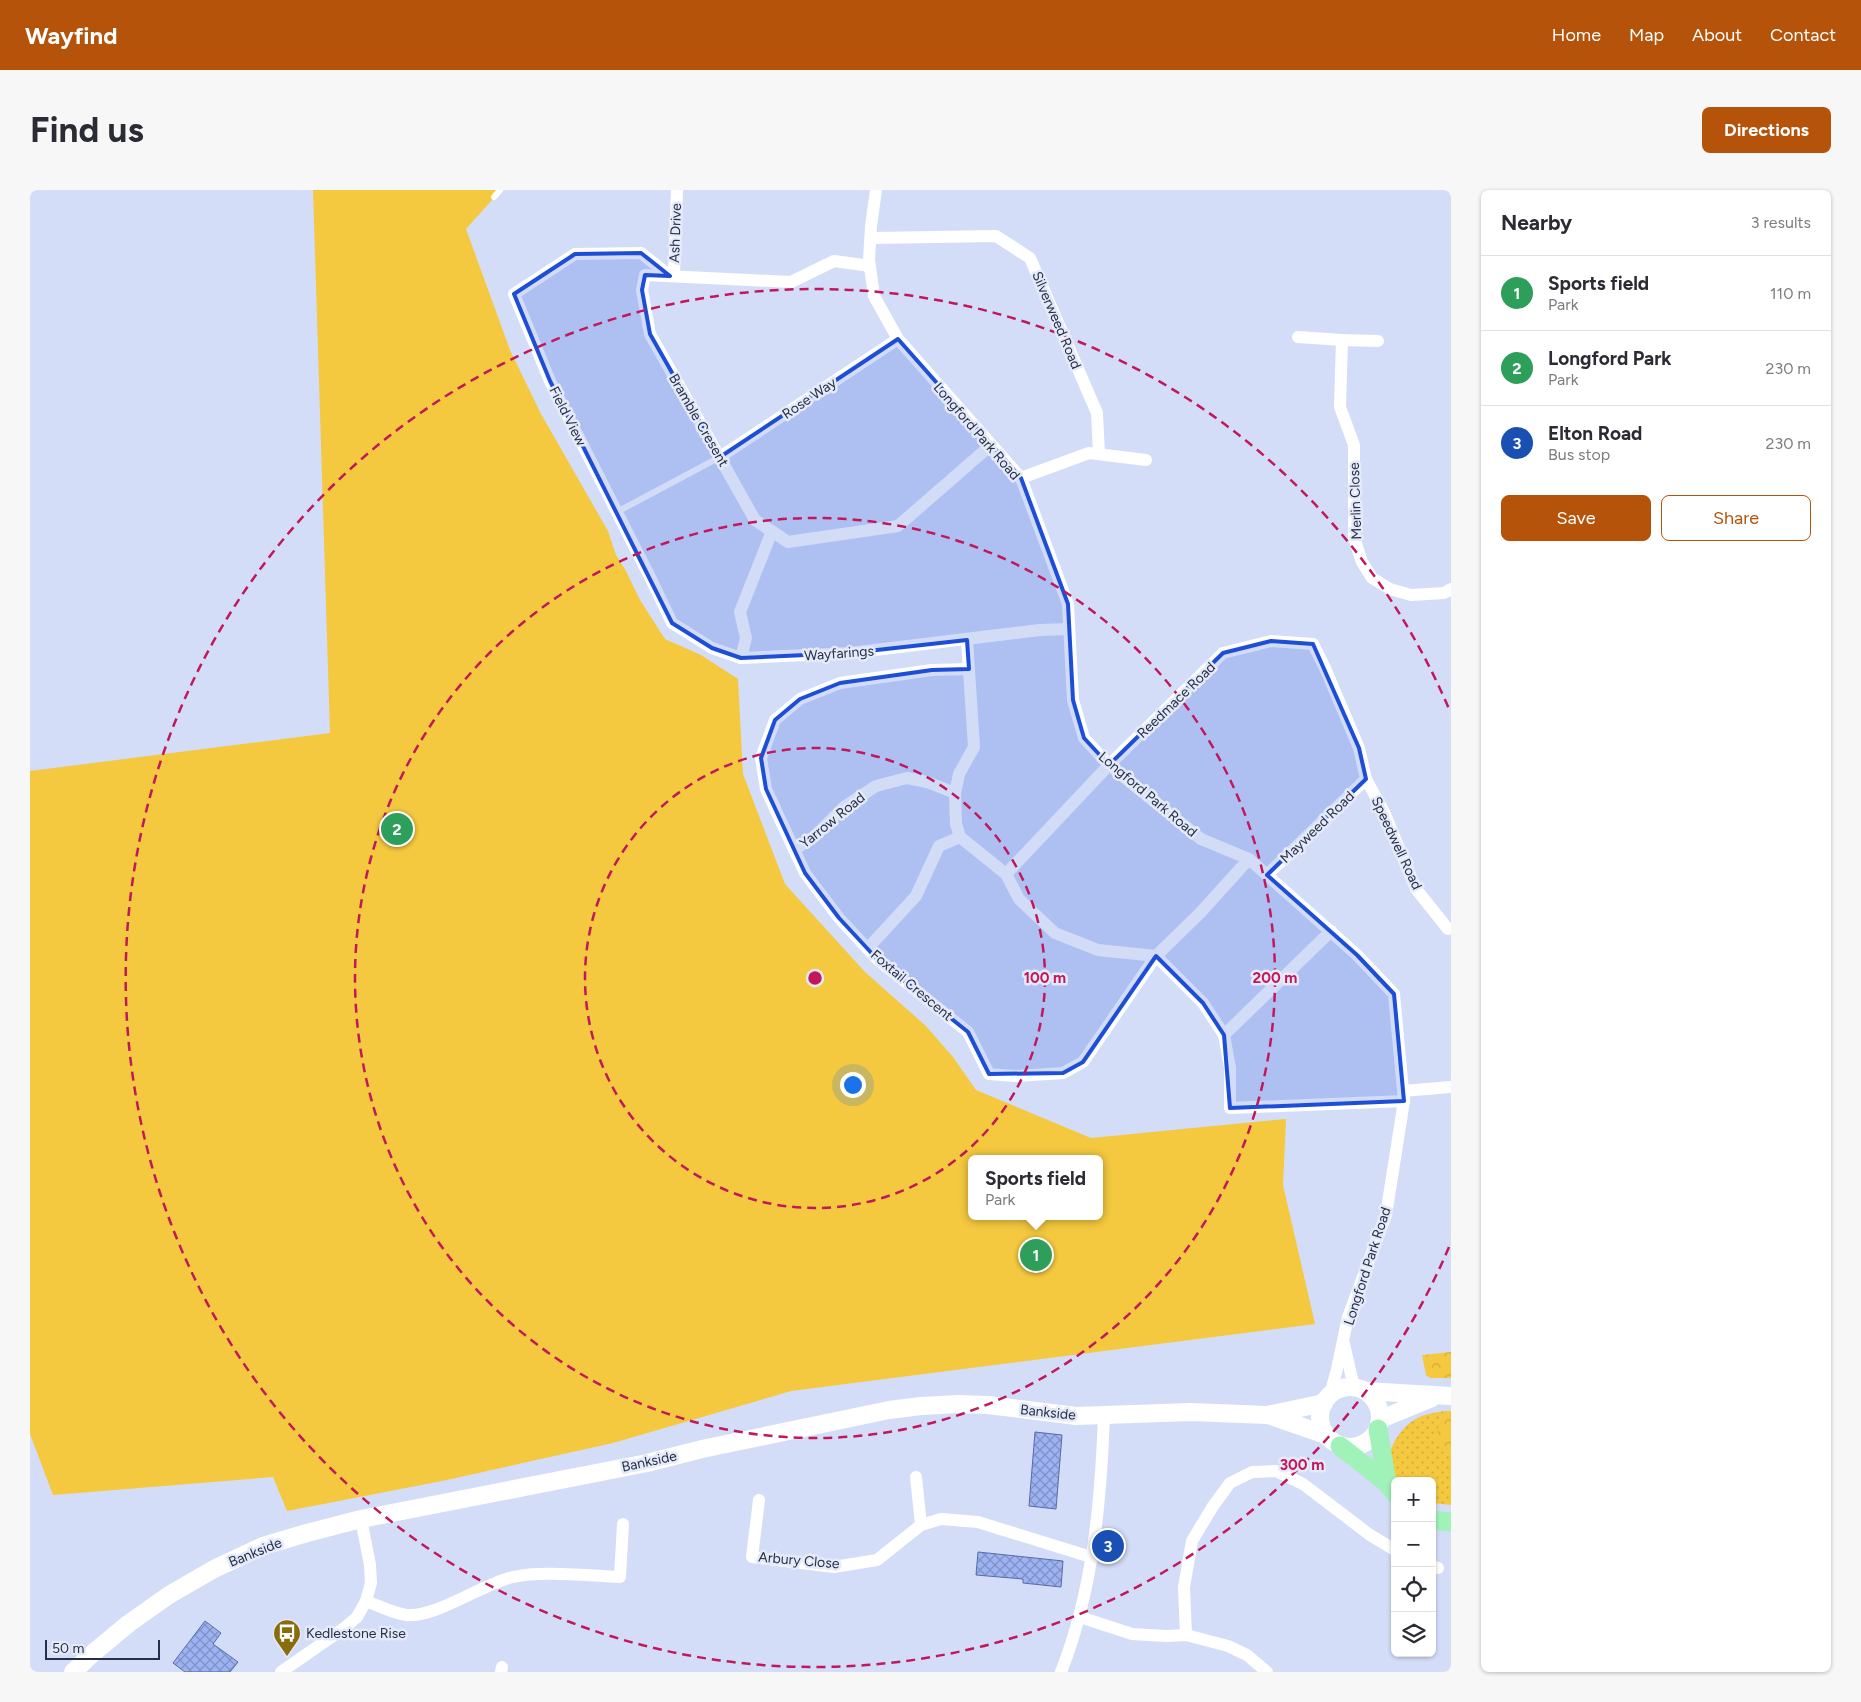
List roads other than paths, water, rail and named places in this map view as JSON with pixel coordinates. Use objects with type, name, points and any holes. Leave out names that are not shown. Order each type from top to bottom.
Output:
[{"type":"main road","points":[[1379,1424],[1391,1488]]},
{"type":"main road","points":[[1333,1440],[1391,1488]]},
{"type":"main road","points":[[1436,1520],[1451,1522]]},
{"type":"street","name":"Ash Drive","points":[[672,276],[677,190]]},
{"type":"street","name":"Longford Park Road","points":[[876,190],[871,226],[870,266],[874,296],[898,339],[1021,478],[1068,604],[1073,700],[1084,738],[1109,765],[1201,838],[1248,859],[1358,955],[1394,994],[1404,1096],[1386,1215],[1348,1317],[1327,1399]]},
{"type":"street","name":"Silverweed Road","points":[[871,238],[996,236],[1030,258],[1097,413],[1099,454]]},
{"type":"street","name":"Field View","points":[[672,276],[641,253],[575,254],[514,294],[550,380],[672,623],[712,648],[741,658]]},
{"type":"street","name":"Bramble Cresent","points":[[870,266],[834,261],[791,282],[645,275],[642,290],[650,334],[755,520],[788,542],[898,526],[991,445]]},
{"type":"street","points":[[1298,337],[1378,341]]},
{"type":"street","name":"Rose Way","points":[[720,457],[898,339]]},
{"type":"street","name":"Merlin Close","points":[[1342,340],[1340,407],[1354,445],[1354,538],[1362,562],[1372,578],[1390,589],[1411,595],[1444,593],[1451,589]]},
{"type":"street","points":[[1021,478],[1089,453],[1146,460]]},
{"type":"street","points":[[741,658],[746,638],[740,612],[772,531]]},
{"type":"street","name":"Wayfarings","points":[[741,658],[850,653],[1040,630],[1069,629]]},
{"type":"street","points":[[967,640],[974,747],[959,774],[955,793],[956,824],[960,837],[1006,874],[1018,898],[1055,932],[1098,950],[1156,956],[1203,1003],[1224,1035],[1230,1068],[1230,1108],[1404,1096],[1451,1087]]},
{"type":"street","name":"Reedmace Road","points":[[1109,765],[1223,654],[1271,641],[1313,644],[1360,748],[1366,779]]},
{"type":"street","name":"Foxtail Crescent","points":[[969,669],[932,670],[840,683],[800,699],[774,720],[761,758],[766,789],[805,873],[838,918],[877,959],[968,1032],[989,1074],[1015,1076],[1063,1073],[1083,1062],[1156,956]]},
{"type":"street","points":[[1006,874],[1109,765]]},
{"type":"street","name":"Yarrow Road","points":[[794,850],[814,836],[844,807],[876,786],[907,778],[927,782],[955,793]]},
{"type":"street","name":"Mayweed Road","points":[[1267,875],[1366,779]]},
{"type":"street","name":"Speedwell Road","points":[[1366,779],[1384,812],[1416,889],[1448,929]]},
{"type":"street","points":[[868,948],[916,896],[939,846],[960,837]]},
{"type":"street","points":[[1156,956],[1200,913],[1248,859]]},
{"type":"street","points":[[1224,1035],[1331,931]]},
{"type":"street","name":"Longford Park Road","points":[[1343,1342],[1360,1389]]},
{"type":"street","points":[[1360,1389],[1377,1403],[1379,1424],[1373,1437],[1366,1443],[1358,1447],[1349,1448],[1333,1440],[1320,1419],[1327,1399],[1346,1387],[1444,1396]]},
{"type":"street","points":[[1379,1424],[1444,1396]]},
{"type":"street","name":"Bankside","points":[[73,1672],[128,1624],[169,1596],[214,1570],[263,1546],[307,1532],[361,1519],[647,1462],[889,1410],[959,1404],[988,1405],[1076,1416],[1191,1412],[1267,1415],[1327,1399]]},
{"type":"street","points":[[1061,1672],[1080,1617],[1091,1557],[1103,1460],[1104,1415]]},
{"type":"street","name":"Bankside","points":[[1267,1415],[1333,1440]]},
{"type":"street","points":[[1186,1635],[1184,1587],[1192,1541],[1213,1506],[1230,1483],[1252,1472],[1276,1471],[1303,1484],[1370,1535],[1391,1548]]},
{"type":"street","points":[[916,1477],[921,1525]]},
{"type":"street","name":"Arbury Close","points":[[760,1500],[752,1556],[834,1566],[877,1560],[921,1525],[941,1519],[978,1522],[1091,1557]]},
{"type":"street","points":[[281,1672],[358,1617],[366,1601],[371,1583],[370,1565],[361,1519]]},
{"type":"street","points":[[366,1601],[406,1615],[417,1614],[441,1607],[514,1576],[531,1574],[620,1577],[623,1524]]},
{"type":"street","points":[[1080,1617],[1132,1634],[1186,1635],[1228,1646],[1247,1655],[1267,1672]]},
{"type":"lane","points":[[494,197],[500,190]]},
{"type":"lane","points":[[617,512],[720,457]]},
{"type":"place","name":"Longford Park","points":[[397,829]]},
{"type":"place","name":"Sports field","points":[[1036,1255]]},
{"type":"place","name":"Elton Road","points":[[1108,1546]]},
{"type":"place","name":"Kedlestone Rise","points":[[287,1657]]}]
